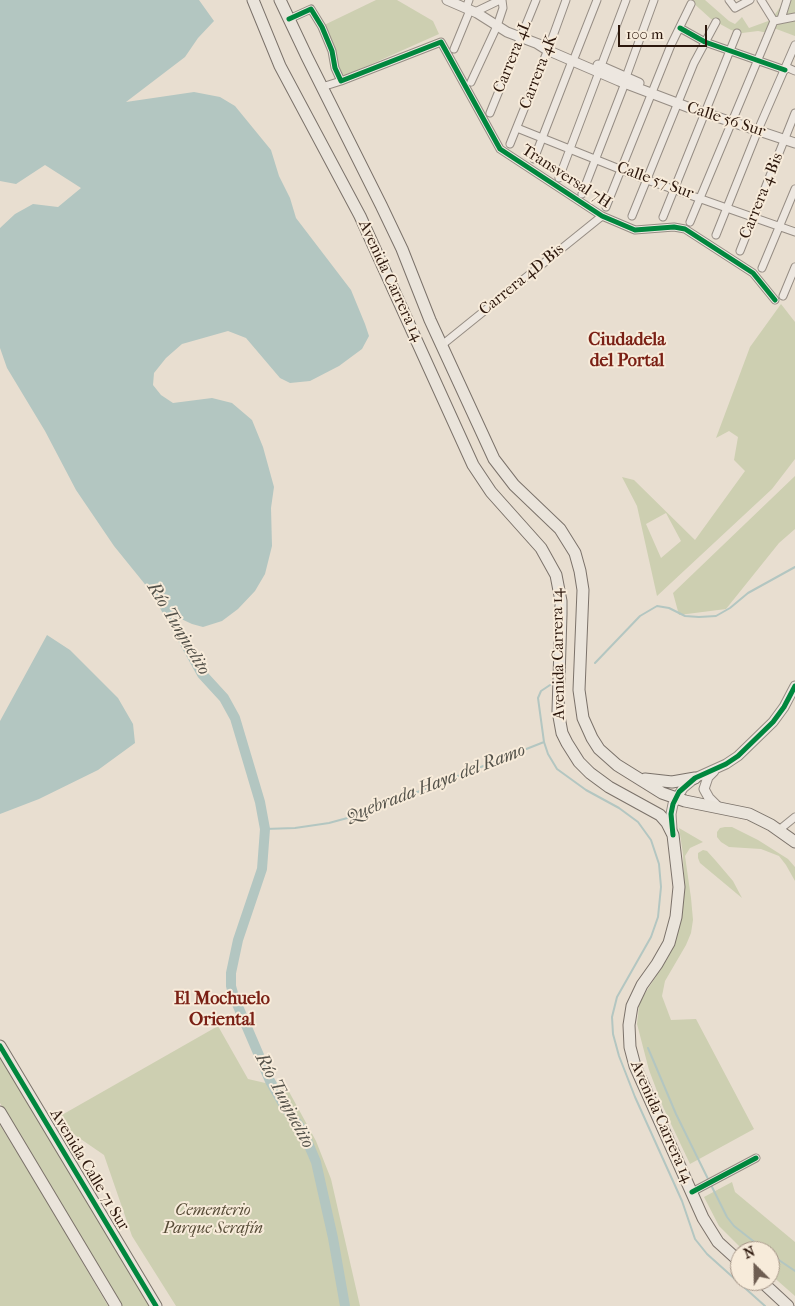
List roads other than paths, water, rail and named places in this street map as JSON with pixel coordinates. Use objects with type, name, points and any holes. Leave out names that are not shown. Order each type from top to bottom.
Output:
[{"type":"main road","name":"Avenida Carrera 14","points":[[253,0],[280,66],[360,216],[473,466],[490,492],[541,548],[556,574],[561,601],[558,712],[562,733],[567,743],[579,762],[590,774],[609,787],[660,815],[667,823],[673,836],[679,887],[673,930],[669,943],[642,985],[632,1006],[630,1014],[630,1047],[635,1066],[703,1218],[714,1236],[730,1252]]},
{"type":"main road","name":"Avenida Carrera 14","points":[[280,0],[385,214],[489,449],[499,467],[514,485],[560,529],[575,553],[583,590],[579,690],[583,718],[592,738],[599,749],[617,765],[662,793],[676,798],[749,814],[779,830],[795,842]]},
{"type":"main road","points":[[634,777],[668,782],[694,778]]},
{"type":"main road","name":"Avenida Calle 71 Sur","points":[[0,1046],[156,1306]]},
{"type":"main road","points":[[0,1112],[116,1306]]},
{"type":"main road","points":[[772,1291],[788,1306]]},
{"type":"street","name":"Calle 56 Sur","points":[[447,0],[470,7],[496,26],[520,37],[678,103],[705,114],[795,143]]},
{"type":"street","points":[[454,49],[470,7],[501,0],[503,8],[471,82]]},
{"type":"street","name":"Carrera 4L","points":[[490,113],[536,0]]},
{"type":"street","name":"Carrera 4K","points":[[510,144],[566,0]]},
{"type":"street","points":[[534,159],[597,0]]},
{"type":"street","points":[[559,178],[626,0]]},
{"type":"street","points":[[582,194],[654,0]]},
{"type":"street","points":[[729,0],[735,8],[750,0]]},
{"type":"street","points":[[761,0],[777,20]]},
{"type":"street","points":[[690,222],[732,122],[787,0]]},
{"type":"street","points":[[606,207],[654,93],[671,45],[691,4]]},
{"type":"street","points":[[289,19],[311,9],[322,27],[332,51],[334,68],[341,81],[322,87]]},
{"type":"street","points":[[777,20],[795,17]]},
{"type":"street","points":[[632,216],[678,103],[716,22]]},
{"type":"street","points":[[680,28],[705,42],[759,61],[795,71]]},
{"type":"street","points":[[663,217],[737,34]]},
{"type":"street","name":"Transversal 7H","points":[[341,81],[441,42],[500,149],[602,216],[636,230],[674,227],[685,229],[753,273],[775,300]]},
{"type":"street","points":[[716,236],[758,130],[795,45]]},
{"type":"street","name":"Carrera 4 Bis","points":[[740,251],[795,113]]},
{"type":"street","name":"Calle 57 Sur","points":[[517,128],[647,180],[795,232]]},
{"type":"street","points":[[762,268],[795,188]]},
{"type":"street","name":"Carrera 4D Bis","points":[[442,345],[602,216]]},
{"type":"street","points":[[783,296],[795,266]]},
{"type":"street","points":[[718,807],[709,798],[704,788],[708,776],[738,756],[766,730],[779,714],[795,686]]},
{"type":"street","points":[[673,836],[671,814],[676,798],[694,778],[718,768]]},
{"type":"street","points":[[779,830],[795,817]]},
{"type":"street","points":[[692,1192],[756,1158]]},
{"type":"waterway","name":"Quebrada Haya del Ramo","points":[[595,663],[640,616],[657,606],[669,608],[685,616],[716,616],[730,608],[748,593],[795,567]]},
{"type":"waterway","name":"Río Tunjuelito","points":[[158,594],[202,674],[224,698],[235,718],[260,802],[265,829],[262,869],[238,940],[231,973],[231,986],[270,1081],[286,1109],[302,1129],[316,1162],[333,1238],[345,1306]]},
{"type":"waterway","name":"Quebrada Haya del Ramo","points":[[265,829],[295,828],[329,823],[362,814],[544,742],[538,698],[541,691],[550,685]]},
{"type":"waterway","points":[[544,742],[548,754],[557,769],[586,790],[619,808],[638,822],[651,840],[659,864],[661,887],[658,917],[651,937],[617,997],[612,1017],[613,1034],[619,1056],[635,1097],[682,1201],[695,1239],[707,1254],[765,1306]]},
{"type":"waterway","points":[[648,1048],[676,1114],[709,1181]]},
{"type":"waterway","points":[[711,1185],[727,1217],[734,1226],[753,1241]]},
{"type":"waterway","points":[[780,1261],[795,1271]]},
{"type":"district","name":"Ciudadela del Portal","points":[[627,351]]},
{"type":"district","name":"El Mochuelo Oriental","points":[[222,1010]]},
{"type":"park label","name":"Cementerio Parque Serafín","points":[[213,1220]]}]
